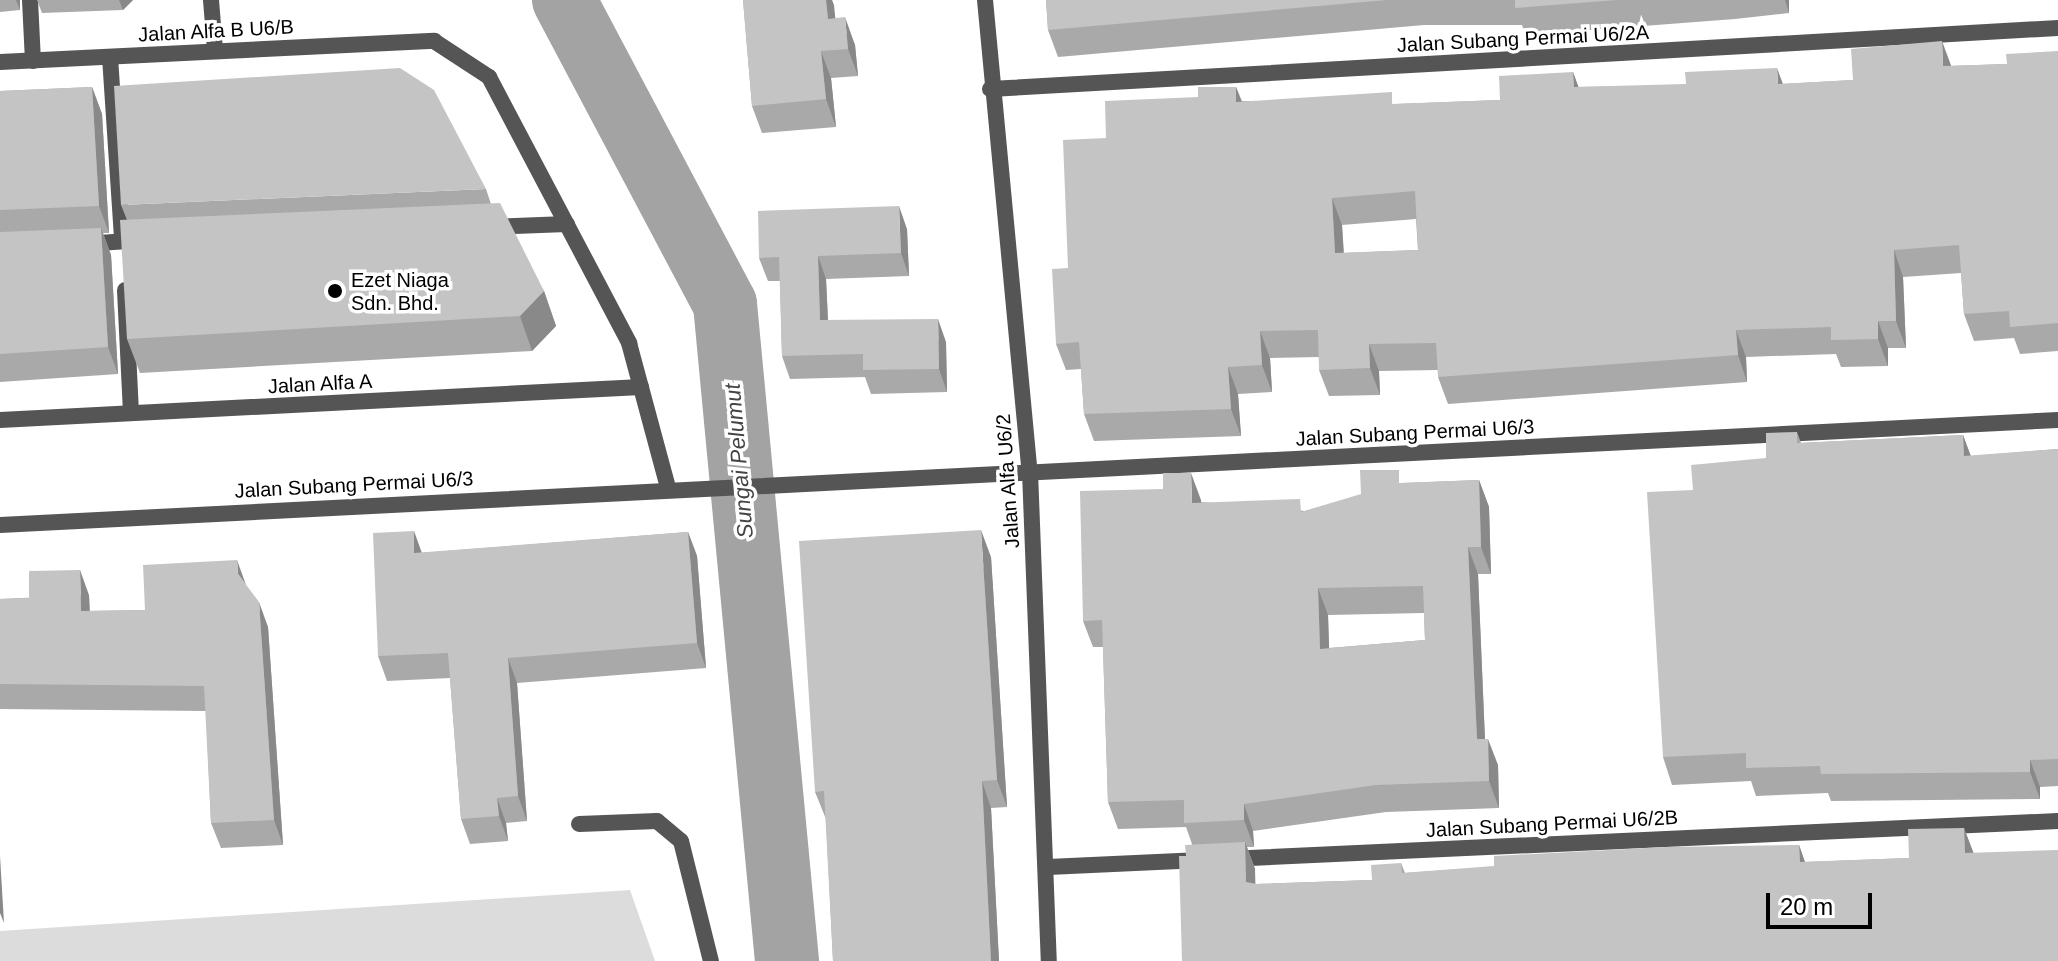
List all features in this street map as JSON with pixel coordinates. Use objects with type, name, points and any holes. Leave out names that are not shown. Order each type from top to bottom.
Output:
[{"type":"street","points":[[30,0],[33,61]]},
{"type":"street","points":[[211,0],[215,50]]},
{"type":"street","name":"Jalan Alfa U6/2","points":[[985,0],[990,89],[1030,472],[1048,867],[1049,961]]},
{"type":"street","name":"Jalan Subang Permai U6/2A","points":[[990,89],[2058,28]]},
{"type":"street","name":"Jalan Alfa B U6/B","points":[[0,62],[434,41],[489,77],[567,224]]},
{"type":"street","points":[[110,57],[131,413]]},
{"type":"street","points":[[471,228],[567,224],[629,343],[668,488]]},
{"type":"street","points":[[61,245],[123,257],[170,239]]},
{"type":"street","name":"Jalan Alfa A","points":[[0,420],[641,387]]},
{"type":"street","name":"Jalan Subang Permai U6/3","points":[[0,525],[710,485],[1030,472],[2058,420]]},
{"type":"street","points":[[579,824],[657,821],[681,841],[711,961]]},
{"type":"street","name":"Jalan Subang Permai U6/2B","points":[[1048,867],[2058,821]]},
{"type":"shaded area","points":[[630,890],[655,961],[0,961],[0,931]]},
{"type":"building","points":[[743,0],[826,0],[828,19],[845,17],[848,49],[821,51],[826,99],[752,106]]},
{"type":"building","points":[[1046,0],[1387,0],[1048,30]]},
{"type":"building","points":[[1515,0],[1617,0],[1515,8]]},
{"type":"building","points":[[1942,41],[1943,66],[2007,64],[2006,54],[2058,51],[2058,323],[2010,327],[2009,311],[1964,314],[1959,245],[1894,250],[1896,321],[1878,321],[1878,339],[1831,340],[1831,327],[1736,330],[1738,355],[1438,377],[1436,343],[1369,344],[1370,368],[1319,370],[1318,330],[1260,331],[1262,365],[1228,367],[1231,409],[1084,414],[1079,342],[1056,344],[1052,269],[1068,268],[1063,140],[1106,138],[1105,101],[1198,97],[1198,87],[1236,87],[1236,102],[1392,92],[1392,104],[1500,100],[1499,76],[1573,72],[1574,87],[1686,84],[1685,72],[1777,68],[1778,84],[1853,80],[1851,49]],"holes":[[[1415,191],[1418,250],[1335,253],[1332,198]]]},
{"type":"building","points":[[400,68],[434,90],[486,189],[121,205],[114,86]]},
{"type":"building","points":[[92,87],[99,206],[0,210],[0,91]]},
{"type":"building","name":"Ezet Niaga Sdn. Bhd.","points":[[500,203],[544,291],[520,316],[127,339],[120,220]]},
{"type":"building","points":[[899,206],[901,253],[818,256],[820,320],[938,319],[939,369],[863,370],[863,354],[782,356],[779,257],[759,258],[758,211]]},
{"type":"building","points":[[101,228],[108,347],[0,354],[0,232]]},
{"type":"building","points":[[1797,432],[1797,443],[1963,435],[1964,456],[2058,449],[2058,759],[2030,760],[2030,772],[1821,774],[1820,766],[1746,768],[1746,753],[1663,757],[1647,492],[1693,490],[1691,465],[1766,458],[1766,433]]},
{"type":"building","points":[[1360,470],[1399,470],[1399,483],[1479,480],[1481,547],[1468,547],[1477,739],[1488,739],[1489,781],[1376,785],[1244,804],[1244,820],[1184,823],[1184,800],[1108,802],[1102,620],[1083,621],[1080,491],[1163,489],[1163,473],[1191,473],[1192,503],[1300,499],[1301,512],[1361,494]],"holes":[[[1423,586],[1425,640],[1320,649],[1318,588]]]},
{"type":"building","points":[[981,530],[997,780],[982,781],[991,961],[833,961],[824,791],[815,792],[799,541]]},
{"type":"building","points":[[414,531],[414,553],[688,532],[697,643],[508,658],[518,796],[497,798],[499,816],[461,819],[448,653],[378,656],[373,533]]},
{"type":"building","points":[[237,560],[238,574],[259,602],[274,820],[211,823],[204,686],[0,684],[0,599],[29,598],[29,571],[80,570],[81,611],[145,610],[143,565]]},
{"type":"building","points":[[1964,828],[1965,853],[2058,850],[2058,961],[1182,961],[1179,856],[1186,856],[1185,845],[1245,842],[1246,882],[1257,884],[1372,880],[1371,865],[1401,863],[1402,873],[1494,866],[1494,856],[1666,847],[1799,845],[1800,862],[1909,858],[1908,829]]},
{"type":"waterway","name":"Sungai Pelumut","points":[[564,0],[725,304],[787,961]]},
{"type":"place","name":"Ezet Niaga Sdn. Bhd.","points":[[335,291]]}]
